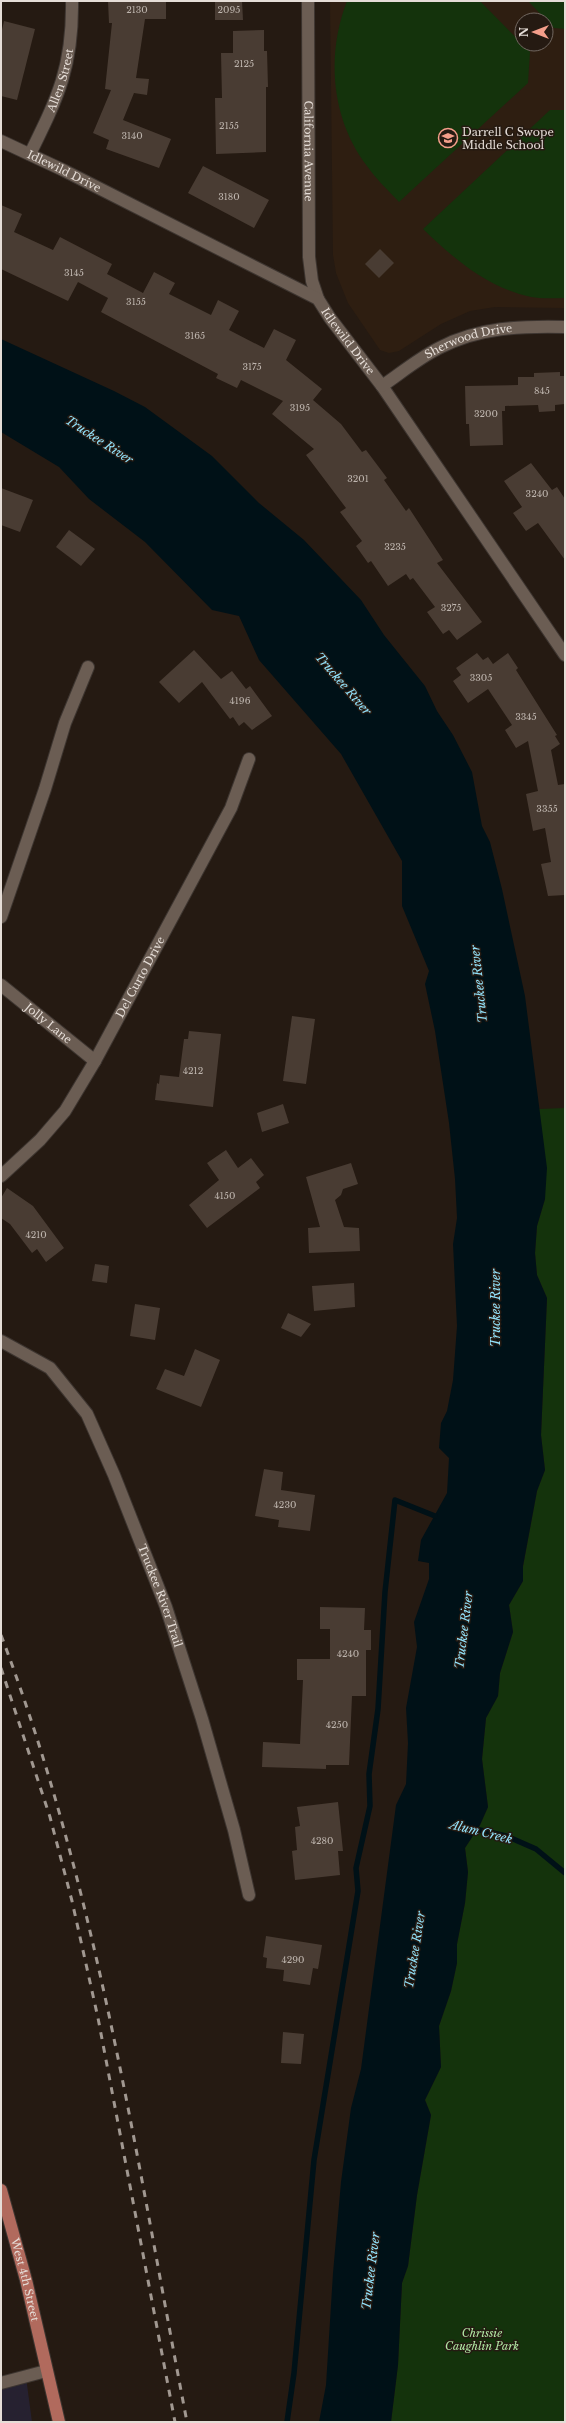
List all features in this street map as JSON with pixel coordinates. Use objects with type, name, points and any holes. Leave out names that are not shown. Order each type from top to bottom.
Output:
[{"type":"main road","name":"West 4th Street","points":[[1,2190],[26,2280],[59,2422]]},
{"type":"main road","name":"West 4th Street","points":[[46,2371],[52,2422]]},
{"type":"street","name":"Allen Street","points":[[30,154],[59,92],[69,61],[73,30],[72,1]]},
{"type":"street","name":"California Avenue","points":[[308,1],[310,257],[312,281],[318,299]]},
{"type":"street","name":"Idlewild Drive","points":[[1,141],[30,154],[318,299],[382,386],[565,655]]},
{"type":"street","name":"Sherwood Drive","points":[[382,386],[438,348],[464,336],[490,329],[520,326],[565,327]]},
{"type":"street","points":[[1,917],[45,789],[65,723],[88,667]]},
{"type":"street","name":"Del Curto Drive","points":[[1,1176],[40,1140],[65,1111],[95,1062],[231,808],[249,759]]},
{"type":"street","name":"Jolly Lane","points":[[1,985],[95,1062]]},
{"type":"street","name":"Truckee River Trail","points":[[1,1341],[50,1368],[90,1421],[147,1558],[168,1615],[202,1719],[234,1830],[249,1895]]},
{"type":"street","points":[[1,2383],[46,2371]]},
{"type":"shaded area","name":"Darrell C Swope Middle School","points":[[330,1],[565,1],[565,308],[495,307],[470,311],[441,324],[399,351],[389,353],[380,350],[348,303],[336,273],[333,255]]},
{"type":"shaded area","points":[[26,2377],[32,2422],[1,2422],[1,2383]]},
{"type":"green space","points":[[347,1],[480,1],[514,36],[514,52],[530,52],[528,83],[399,202],[374,175],[355,148],[339,107],[335,65],[336,43],[340,22]]},
{"type":"green space","points":[[528,1],[565,1],[565,29],[554,28],[554,12],[539,12]]},
{"type":"green space","points":[[550,110],[565,110],[565,298],[531,297],[500,287],[472,271],[423,229]]},
{"type":"green space","name":"Chrissie Caughlin Park","points":[[565,1108],[565,2422],[391,2422],[398,2365],[402,2283],[408,2266],[417,2195],[431,2115],[425,2100],[441,2067],[439,2026],[451,1991],[457,1963],[457,1944],[465,1903],[468,1872],[465,1848],[480,1825],[488,1807],[482,1759],[486,1718],[498,1696],[500,1673],[513,1632],[509,1605],[523,1581],[523,1567],[537,1491],[545,1470],[541,1435],[547,1298],[537,1275],[535,1253],[537,1226],[545,1199],[539,1109]]},
{"type":"water","name":"Truckee River","points":[[1,339],[114,391],[145,407],[212,456],[259,503],[304,540],[361,600],[384,635],[425,686],[437,711],[453,735],[472,772],[482,826],[490,842],[502,889],[525,996],[547,1168],[545,1199],[537,1226],[535,1253],[537,1275],[547,1298],[541,1435],[545,1470],[537,1491],[523,1566],[523,1581],[509,1605],[513,1632],[500,1673],[498,1696],[486,1718],[482,1759],[488,1807],[480,1825],[465,1848],[468,1872],[465,1903],[457,1944],[457,1963],[451,1991],[439,2026],[441,2067],[425,2100],[431,2115],[417,2195],[408,2266],[402,2283],[398,2365],[391,2422],[319,2422],[326,2385],[333,2273],[341,2182],[351,2108],[361,2069],[396,1805],[406,1784],[408,1743],[406,1708],[417,1647],[414,1622],[429,1579],[429,1563],[418,1561],[421,1540],[447,1493],[449,1458],[439,1448],[441,1423],[447,1411],[453,1380],[457,1326],[453,1244],[457,1218],[455,1179],[449,1123],[435,1031],[425,984],[429,971],[402,906],[402,861],[341,754],[259,660],[239,616],[212,610],[145,542],[89,499],[59,467],[1,432]]},
{"type":"building","points":[[108,1],[166,1],[166,19],[145,19],[136,78],[149,79],[147,95],[134,93],[123,120],[171,139],[159,168],[106,149],[109,140],[93,133],[111,90],[105,89],[112,23],[109,23]]},
{"type":"building","points":[[215,1],[242,1],[243,20],[215,20]]},
{"type":"building","points":[[4,21],[35,29],[17,100],[1,96],[1,34]]},
{"type":"building","points":[[264,30],[264,51],[267,51],[268,87],[266,87],[266,152],[216,154],[215,98],[222,98],[221,53],[233,53],[233,31]]},
{"type":"building","points":[[203,166],[269,200],[254,228],[188,193]]},
{"type":"building","points":[[1,205],[22,214],[14,232],[53,250],[60,237],[112,264],[107,274],[143,293],[154,272],[175,283],[169,294],[211,315],[218,300],[239,311],[229,330],[264,348],[274,329],[296,340],[286,360],[322,389],[313,400],[341,424],[362,452],[366,450],[387,478],[384,480],[406,511],[409,508],[443,560],[437,563],[482,622],[457,640],[449,630],[443,634],[427,612],[435,607],[413,578],[410,580],[406,574],[388,586],[371,561],[368,563],[356,546],[362,541],[340,512],[346,508],[306,455],[314,449],[272,414],[283,401],[241,380],[237,388],[216,378],[218,374],[101,312],[108,298],[78,282],[68,301],[1,269]]},
{"type":"building","points":[[380,249],[394,263],[379,278],[365,264]]},
{"type":"building","points":[[560,372],[560,376],[565,376],[565,404],[555,405],[555,411],[539,412],[538,405],[505,406],[505,411],[502,411],[503,445],[470,446],[469,424],[466,424],[465,386],[518,385],[518,377],[534,377],[534,373]]},
{"type":"building","points":[[531,463],[552,490],[557,487],[565,499],[565,560],[538,523],[526,531],[513,513],[522,507],[504,481]]},
{"type":"building","points":[[1,488],[33,500],[20,532],[1,525]]},
{"type":"building","points":[[69,530],[95,549],[81,566],[56,547]]},
{"type":"building","points":[[194,650],[221,679],[232,671],[246,689],[250,686],[272,716],[252,730],[244,722],[239,726],[233,717],[230,719],[202,682],[179,703],[159,682]]},
{"type":"building","points":[[477,653],[483,660],[488,657],[493,664],[508,653],[518,668],[516,670],[557,735],[555,736],[560,744],[551,750],[558,785],[565,784],[565,895],[548,896],[541,864],[551,862],[545,828],[533,831],[526,794],[538,791],[528,741],[516,748],[505,730],[512,725],[488,689],[468,703],[453,681],[461,675],[456,668]]},
{"type":"building","points":[[292,1016],[315,1019],[306,1084],[283,1081]]},
{"type":"building","points":[[189,1031],[221,1034],[213,1107],[155,1100],[157,1083],[159,1084],[160,1075],[179,1077],[184,1039],[188,1039]]},
{"type":"building","points":[[283,1104],[289,1123],[262,1132],[257,1113]]},
{"type":"building","points":[[226,1150],[238,1168],[251,1158],[264,1175],[256,1182],[260,1188],[207,1228],[189,1205],[219,1180],[207,1163]]},
{"type":"building","points":[[351,1163],[358,1184],[343,1189],[341,1195],[335,1200],[344,1227],[359,1228],[360,1251],[309,1253],[308,1228],[320,1227],[306,1177]]},
{"type":"building","points":[[7,1188],[33,1206],[64,1248],[46,1262],[37,1249],[32,1253],[10,1224],[1,1218],[1,1198]]},
{"type":"building","points":[[95,1264],[109,1266],[107,1283],[92,1281]]},
{"type":"building","points":[[354,1283],[355,1307],[314,1311],[312,1286]]},
{"type":"building","points":[[135,1304],[160,1308],[155,1340],[130,1336]]},
{"type":"building","points":[[288,1313],[311,1324],[301,1337],[281,1328]]},
{"type":"building","points":[[195,1349],[220,1360],[201,1407],[156,1389],[165,1369],[184,1376]]},
{"type":"building","points":[[264,1469],[283,1472],[281,1490],[315,1495],[310,1531],[278,1527],[279,1520],[255,1516]]},
{"type":"building","points":[[320,1607],[365,1608],[364,1630],[371,1630],[371,1650],[366,1650],[366,1696],[352,1696],[349,1765],[326,1765],[326,1769],[262,1767],[263,1742],[300,1744],[303,1680],[297,1680],[297,1659],[330,1659],[330,1629],[320,1629]]},
{"type":"building","points":[[338,1802],[343,1851],[338,1851],[340,1875],[295,1880],[292,1851],[297,1850],[295,1827],[300,1826],[297,1807]]},
{"type":"building","points":[[266,1936],[322,1945],[318,1969],[313,1968],[310,1985],[283,1981],[284,1970],[266,1968],[267,1958],[263,1957]]},
{"type":"building","points":[[283,2032],[304,2034],[301,2064],[281,2063]]},
{"type":"waterway","points":[[287,2422],[294,2373],[314,2160],[358,1891],[356,1868],[370,1806],[369,1774],[378,1709],[385,1592],[395,1500],[435,1516]]},
{"type":"waterway","name":"Alum Creek","points":[[471,1828],[506,1836],[536,1849],[565,1873]]},
{"type":"railway","points":[[1,1635],[34,1731],[63,1827],[89,1925],[131,2123],[187,2422]]},
{"type":"railway","points":[[1,1668],[50,1817],[72,1901],[98,2018],[175,2422]]},
{"type":"place","name":"Darrell C Swope Middle School","points":[[448,138]]}]
